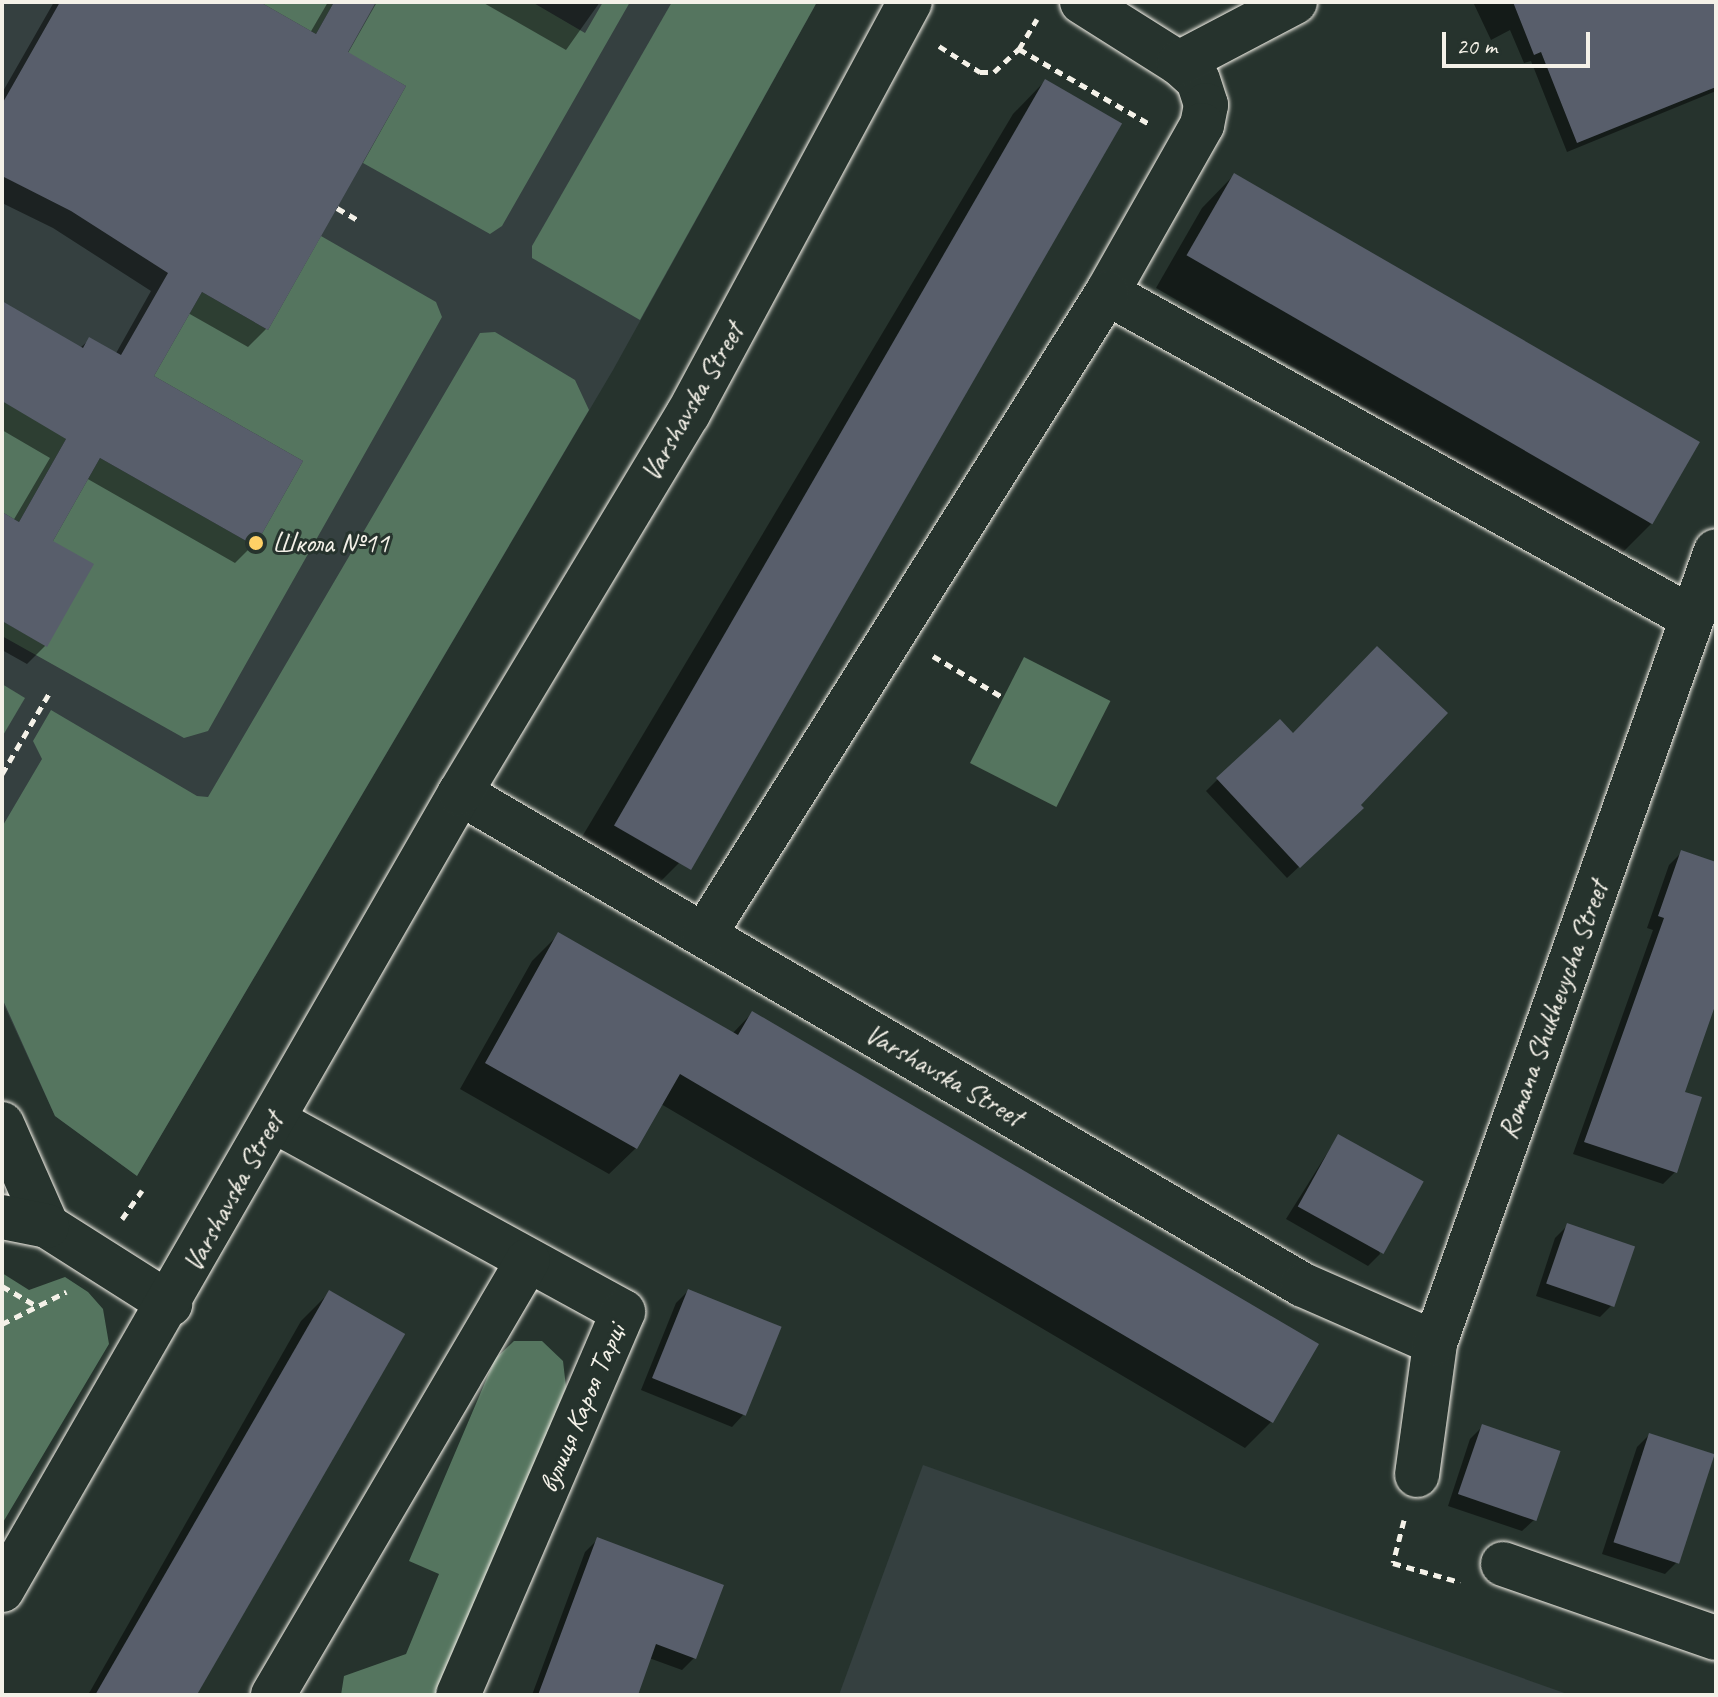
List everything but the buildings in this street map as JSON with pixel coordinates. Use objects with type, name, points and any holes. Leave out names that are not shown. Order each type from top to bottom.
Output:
[{"type":"street","name":"Varshavska Street","points":[[2,1590],[170,1304],[460,793],[688,414],[910,2]]},
{"type":"street","points":[[1179,63],[1295,2]]},
{"type":"street","points":[[704,935],[1107,293],[1202,125],[1206,105],[1198,80],[1179,63],[1064,4]]},
{"type":"street","points":[[1107,293],[1692,618]]},
{"type":"street","name":"Romana Shukhevycha Street","points":[[1417,1475],[1435,1343],[1716,551]]},
{"type":"street","name":"Varshavska Street","points":[[460,793],[1303,1285],[1435,1343]]},
{"type":"street","name":"вулиця Кароя Тарці","points":[[273,1120],[623,1312],[458,1695]]},
{"type":"street","points":[[2,1124],[47,1226]]},
{"type":"street","points":[[2,1217],[47,1226],[170,1304]]},
{"type":"street","points":[[273,1695],[528,1260]]},
{"type":"street","points":[[1503,1564],[1716,1638]]},
{"type":"path","points":[[939,46],[980,72],[994,72],[1064,4]]},
{"type":"path","points":[[1019,49],[1157,129]]},
{"type":"path","points":[[337,208],[358,220]]},
{"type":"path","points":[[2,774],[50,692]]},
{"type":"path","points":[[2,1286],[37,1307]]},
{"type":"path","points":[[1417,1475],[1393,1563],[1469,1584],[1503,1564]]},
{"type":"shaded area","name":"Школа №11","points":[[2,2],[817,2],[613,370],[137,1176],[55,1116],[2,1001]]},
{"type":"shaded area","points":[[923,1465],[1570,1695],[839,1695]]},
{"type":"green space","points":[[260,2],[334,2],[316,34]]},
{"type":"green space","points":[[377,2],[532,2],[585,33],[603,2],[630,2],[502,226],[490,234],[363,163],[406,86],[348,53]]},
{"type":"green space","points":[[672,2],[817,2],[640,320],[532,258],[532,246]]},
{"type":"green space","points":[[321,236],[436,302],[442,317],[208,731],[184,738],[2,636],[2,621],[47,646],[53,541],[100,458],[255,546],[303,461],[154,376],[202,292],[268,330]]},
{"type":"green space","points":[[495,332],[575,380],[589,410],[137,1176],[55,1116],[2,998],[2,827],[42,759],[33,741],[51,710],[197,796],[208,797],[480,333]]},
{"type":"green space","points":[[2,381],[66,439],[19,522],[2,512]]},
{"type":"green space","points":[[1024,657],[1110,701],[1056,807],[970,763]]},
{"type":"green space","points":[[2,684],[25,698],[2,737]]},
{"type":"green space","points":[[2,1273],[29,1290],[65,1277],[88,1292],[103,1309],[109,1344],[2,1524]]},
{"type":"green space","points":[[514,1341],[542,1341],[563,1361],[566,1387],[442,1693],[341,1695],[344,1676],[406,1654],[439,1574],[409,1561],[495,1359]]},
{"type":"place","name":"Школа №11","points":[[256,543]]}]
